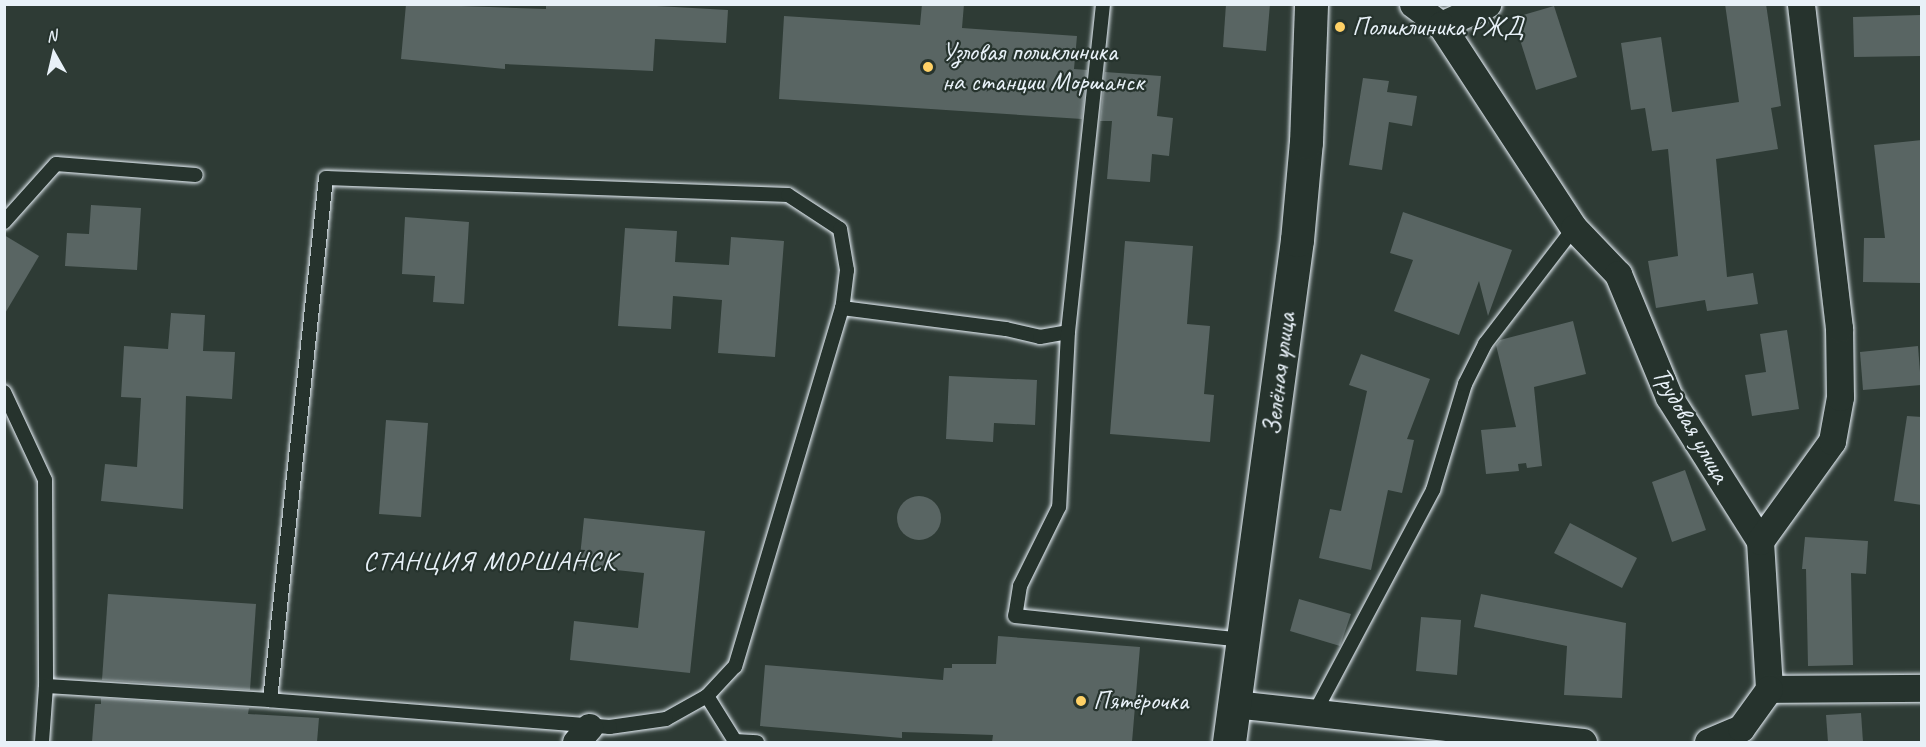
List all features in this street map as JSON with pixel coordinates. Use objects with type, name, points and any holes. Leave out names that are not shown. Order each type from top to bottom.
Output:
[{"type":"street","name":"Зелёная улица","points":[[1229,742],[1297,240],[1306,142],[1311,4]]},
{"type":"street","name":"Трудовая улица","points":[[1413,4],[1441,25],[1574,228],[1618,274],[1669,397],[1760,541],[1768,689]]},
{"type":"street","points":[[1441,25],[1487,4]]},
{"type":"street","points":[[1760,541],[1832,441],[1840,397],[1839,328],[1801,4]]},
{"type":"street","points":[[1708,742],[1745,735],[1768,689],[1922,688]]},
{"type":"street","points":[[1234,704],[1583,742]]},
{"type":"lane","points":[[1103,4],[1068,332],[1059,507],[1020,586],[1015,616],[1244,640]]},
{"type":"lane","points":[[4,222],[56,164],[196,175]]},
{"type":"lane","points":[[46,686],[270,700],[583,735],[666,719],[707,696],[735,666],[842,308],[848,270],[840,229],[788,195],[326,178],[270,700]]},
{"type":"lane","points":[[1314,714],[1433,490],[1465,384],[1485,344],[1574,228]]},
{"type":"lane","points":[[842,308],[1006,329],[1040,337],[1068,332]]},
{"type":"lane","points":[[4,392],[45,480],[46,686],[42,742]]},
{"type":"lane","points":[[707,696],[735,741],[757,742]]},
{"type":"building","points":[[406,4],[546,9],[546,4],[621,4],[728,10],[726,43],[655,39],[653,71],[505,64],[505,69],[401,59]]},
{"type":"building","name":"Узловая поликлиника на станции Моршанск","points":[[922,4],[964,4],[962,28],[1077,36],[1074,69],[1087,70],[1082,119],[779,99],[784,16],[920,25]]},
{"type":"building","points":[[1226,4],[1270,4],[1266,51],[1223,47]]},
{"type":"building","points":[[1725,4],[1766,4],[1781,106],[1771,108],[1778,149],[1716,159],[1727,277],[1753,273],[1758,304],[1707,311],[1705,300],[1656,308],[1648,261],[1678,256],[1668,149],[1652,151],[1645,108],[1631,110],[1621,43],[1661,37],[1672,112],[1739,102]]},
{"type":"building","points":[[1554,6],[1577,77],[1536,90],[1513,18]]},
{"type":"building","points":[[1921,15],[1921,56],[1854,57],[1853,17]]},
{"type":"building","points":[[1105,72],[1161,76],[1157,116],[1173,118],[1169,156],[1152,154],[1150,182],[1107,179],[1112,121],[1100,121]]},
{"type":"building","points":[[1363,78],[1389,81],[1387,92],[1417,96],[1412,126],[1389,122],[1382,170],[1349,165]]},
{"type":"building","points":[[1922,140],[1921,283],[1863,282],[1864,238],[1885,238],[1874,145]]},
{"type":"building","points":[[91,205],[141,208],[137,270],[65,266],[67,233],[89,234]]},
{"type":"building","points":[[1403,212],[1512,250],[1488,316],[1479,281],[1459,335],[1394,311],[1413,260],[1390,253]]},
{"type":"building","points":[[405,217],[469,222],[464,304],[433,302],[435,276],[402,274]]},
{"type":"building","points":[[625,228],[677,231],[675,262],[729,265],[731,237],[784,241],[775,357],[718,353],[722,300],[673,296],[671,329],[618,326]]},
{"type":"building","points":[[4,235],[39,256],[4,315]]},
{"type":"building","points":[[1125,241],[1193,246],[1187,324],[1210,326],[1204,394],[1214,395],[1210,442],[1110,434]]},
{"type":"building","points":[[171,313],[205,315],[203,351],[235,352],[232,399],[186,396],[183,509],[101,501],[105,464],[137,467],[141,398],[121,397],[124,346],[168,349]]},
{"type":"building","points":[[1573,321],[1586,374],[1534,387],[1542,466],[1527,468],[1526,463],[1518,464],[1519,471],[1486,474],[1481,430],[1516,427],[1496,345],[1500,340]]},
{"type":"building","points":[[1787,330],[1799,409],[1752,416],[1745,375],[1766,372],[1760,334]]},
{"type":"building","points":[[1918,346],[1921,385],[1863,390],[1860,352]]},
{"type":"building","points":[[1361,354],[1430,379],[1407,439],[1414,440],[1402,493],[1388,490],[1371,570],[1319,558],[1330,509],[1341,511],[1367,391],[1349,385]]},
{"type":"building","points":[[949,376],[1037,380],[1035,425],[994,423],[993,442],[946,439]]},
{"type":"building","points":[[1907,416],[1922,417],[1922,505],[1894,501]]},
{"type":"building","points":[[386,420],[428,423],[421,517],[379,514]]},
{"type":"building","points":[[1685,470],[1706,530],[1672,542],[1652,482]]},
{"type":"building","points":[[919,496],[934,503],[941,518],[934,533],[919,540],[904,533],[897,518],[904,503]]},
{"type":"building","points":[[584,518],[705,531],[690,673],[570,660],[574,621],[638,628],[644,573],[579,566]]},
{"type":"building","points":[[1570,523],[1637,558],[1622,588],[1554,553]]},
{"type":"building","points":[[1805,537],[1868,541],[1866,574],[1851,573],[1853,665],[1808,666],[1806,569],[1802,569]]},
{"type":"building","points":[[108,594],[256,604],[250,690],[102,680]]},
{"type":"building","points":[[1481,594],[1626,623],[1622,698],[1564,695],[1567,646],[1474,627]]},
{"type":"building","points":[[1299,599],[1351,614],[1340,646],[1290,631]]},
{"type":"building","points":[[1421,617],[1461,620],[1457,675],[1416,671]]},
{"type":"building","points":[[998,636],[1140,647],[1132,742],[992,742],[993,735],[902,732],[902,738],[760,726],[765,665],[943,680],[944,668],[952,668],[952,664],[996,664]]},
{"type":"building","points":[[101,698],[249,708],[248,714],[319,718],[317,742],[92,742],[95,704],[101,704]]},
{"type":"building","points":[[1861,713],[1863,742],[1828,742],[1826,715]]},
{"type":"place","name":"Поликлиника РЖД","points":[[1340,27]]},
{"type":"place","name":"Узловая поликлиника на станции Моршанск","points":[[928,67]]},
{"type":"place","name":"Пятёрочка","points":[[1081,701]]},
{"type":"district","name":"СТАНЦИЯ МОРШАНСК","points":[[490,562]]}]
